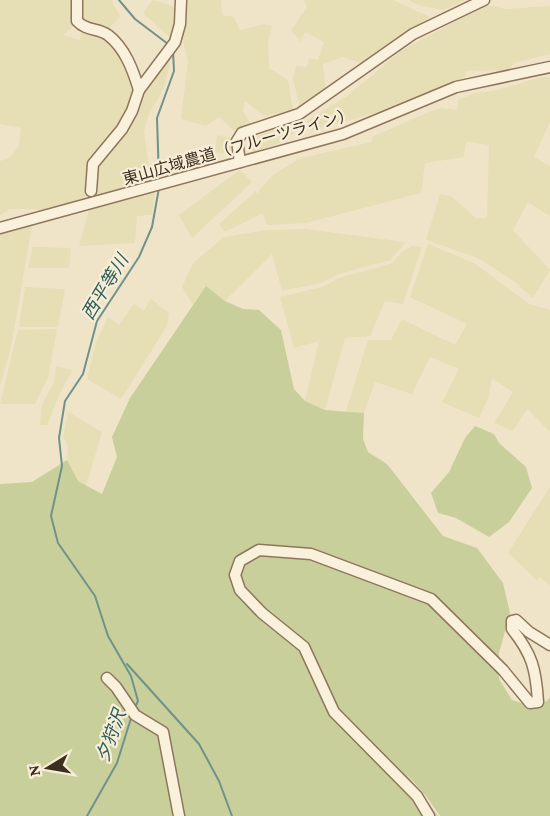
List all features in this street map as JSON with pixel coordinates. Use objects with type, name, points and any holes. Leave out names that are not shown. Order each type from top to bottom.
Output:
[{"type":"street","points":[[77,0],[77,21],[83,28],[107,34],[126,56],[140,90]]},
{"type":"street","points":[[91,191],[93,164],[122,129],[140,90],[171,47],[180,24],[181,0]]},
{"type":"street","points":[[240,162],[237,141],[242,133],[299,114],[413,34],[484,0]]},
{"type":"street","name":"東山広域農道（フルーツライン）","points":[[0,228],[344,134],[456,87],[550,67]]},
{"type":"street","points":[[429,816],[417,796],[334,712],[304,647],[262,613],[240,590],[235,575],[240,561],[259,550],[311,554],[431,599],[503,670],[530,703],[538,702],[535,671],[530,651],[512,629],[512,621],[516,620],[529,632],[550,645]]},
{"type":"street","points":[[106,678],[116,687],[135,715],[163,732],[179,816]]},
{"type":"shaded area","points":[[0,0],[75,0],[76,24],[63,35],[79,40],[83,31],[107,36],[126,58],[137,89],[129,112],[103,147],[96,150],[84,201],[39,213],[37,209],[10,209],[0,215],[0,161],[11,157],[19,145],[21,128],[0,124]]},
{"type":"shaded area","points":[[80,0],[111,0],[120,16],[107,31],[79,20]]},
{"type":"shaded area","points":[[153,0],[178,8],[172,39],[143,13]]},
{"type":"shaded area","points":[[185,0],[221,0],[222,15],[234,17],[240,30],[265,24],[272,26],[268,43],[269,68],[288,80],[293,110],[264,116],[245,101],[243,111],[250,123],[235,132],[219,117],[206,126],[181,119],[188,61],[181,33],[186,10]]},
{"type":"shaded area","points":[[304,0],[393,0],[430,17],[364,64],[343,57],[323,64],[326,91],[300,108],[293,79],[296,66],[307,67],[309,58],[318,60],[324,42],[305,32],[301,42],[291,30],[307,7]]},
{"type":"shaded area","points":[[409,0],[466,0],[443,10],[417,5]]},
{"type":"shaded area","points":[[486,5],[507,9],[550,6],[550,54],[514,63],[509,70],[466,71],[465,77],[397,107],[313,130],[307,121],[347,96],[402,50]]},
{"type":"shaded area","points":[[168,58],[170,66],[163,90],[148,116],[144,132],[151,181],[93,199],[100,160],[141,92]]},
{"type":"shaded area","points":[[541,77],[550,77],[550,122],[534,157],[550,166],[550,216],[528,202],[513,230],[550,270],[533,298],[515,282],[478,258],[426,240],[440,194],[451,196],[476,218],[487,218],[489,145],[466,142],[464,157],[425,163],[421,193],[306,223],[267,225],[263,213],[225,232],[219,224],[256,191],[258,196],[259,190],[274,174],[301,158],[372,142],[372,137],[429,112],[441,108],[457,110],[458,100],[475,93],[498,90]]},
{"type":"shaded area","points":[[286,125],[294,128],[293,134],[277,144],[253,152],[249,140]]},
{"type":"shaded area","points":[[217,135],[232,138],[231,154],[215,153]]},
{"type":"shaded area","points":[[240,170],[252,182],[192,238],[179,215]]},
{"type":"shaded area","points":[[155,192],[152,215],[137,216],[135,243],[79,246],[89,210]]},
{"type":"shaded area","points":[[32,226],[11,347],[0,386],[0,233]]},
{"type":"shaded area","points":[[305,229],[406,242],[390,260],[339,274],[321,283],[282,291],[272,254],[225,301],[206,286],[193,305],[182,287],[193,263],[224,237],[267,230]]},
{"type":"shaded area","points":[[428,244],[474,263],[529,304],[550,310],[550,432],[527,409],[513,431],[494,423],[513,392],[492,378],[489,396],[479,418],[442,402],[459,369],[430,357],[412,394],[375,382],[364,413],[346,411],[368,340],[391,340],[402,319],[455,345],[467,324],[410,297]]},
{"type":"shaded area","points":[[412,246],[422,247],[403,304],[385,301],[370,336],[345,338],[325,410],[305,401],[319,341],[294,348],[280,297],[322,287],[339,278],[393,263],[401,253]]},
{"type":"shaded area","points":[[33,247],[71,248],[69,268],[28,268]]},
{"type":"shaded area","points":[[25,287],[65,289],[58,327],[19,327]]},
{"type":"shaded area","points":[[151,299],[169,313],[167,326],[121,399],[87,379],[96,342],[108,317],[119,325],[134,304],[144,310]]},
{"type":"shaded area","points":[[57,329],[48,378],[35,404],[0,404],[18,330]]},
{"type":"shaded area","points":[[56,366],[73,370],[60,393],[47,425],[40,425],[42,404],[54,383]]},
{"type":"shaded area","points":[[68,412],[102,432],[86,486],[77,481],[67,460],[68,446],[63,437]]},
{"type":"shaded area","points":[[550,487],[550,585],[540,577],[537,580],[508,553]]},
{"type":"green space","points":[[206,286],[225,301],[243,309],[259,310],[281,330],[294,389],[305,401],[325,410],[364,413],[363,439],[368,452],[387,464],[443,536],[477,548],[503,583],[510,613],[499,653],[499,679],[512,700],[537,708],[550,698],[550,816],[440,816],[405,772],[438,816],[0,816],[0,484],[32,482],[67,460],[78,481],[102,494],[117,457],[112,437],[130,398]]},
{"type":"green space","points":[[475,426],[494,434],[499,443],[526,467],[532,488],[509,522],[489,537],[456,518],[438,513],[431,493],[449,472],[465,438]]},
{"type":"waterway","name":"西平等川","points":[[119,0],[135,19],[168,44]]},
{"type":"waterway","name":"西平等川","points":[[159,179],[157,118],[174,71],[173,51]]},
{"type":"waterway","name":"西平等川","points":[[135,707],[138,701],[131,676],[108,636],[95,596],[58,543],[51,516],[62,466],[59,438],[65,401],[83,374],[97,321],[139,257],[152,227],[159,188]]},
{"type":"waterway","points":[[127,664],[199,744],[219,781],[232,816]]},
{"type":"waterway","name":"夕狩沢","points":[[87,816],[117,763],[132,715]]}]
